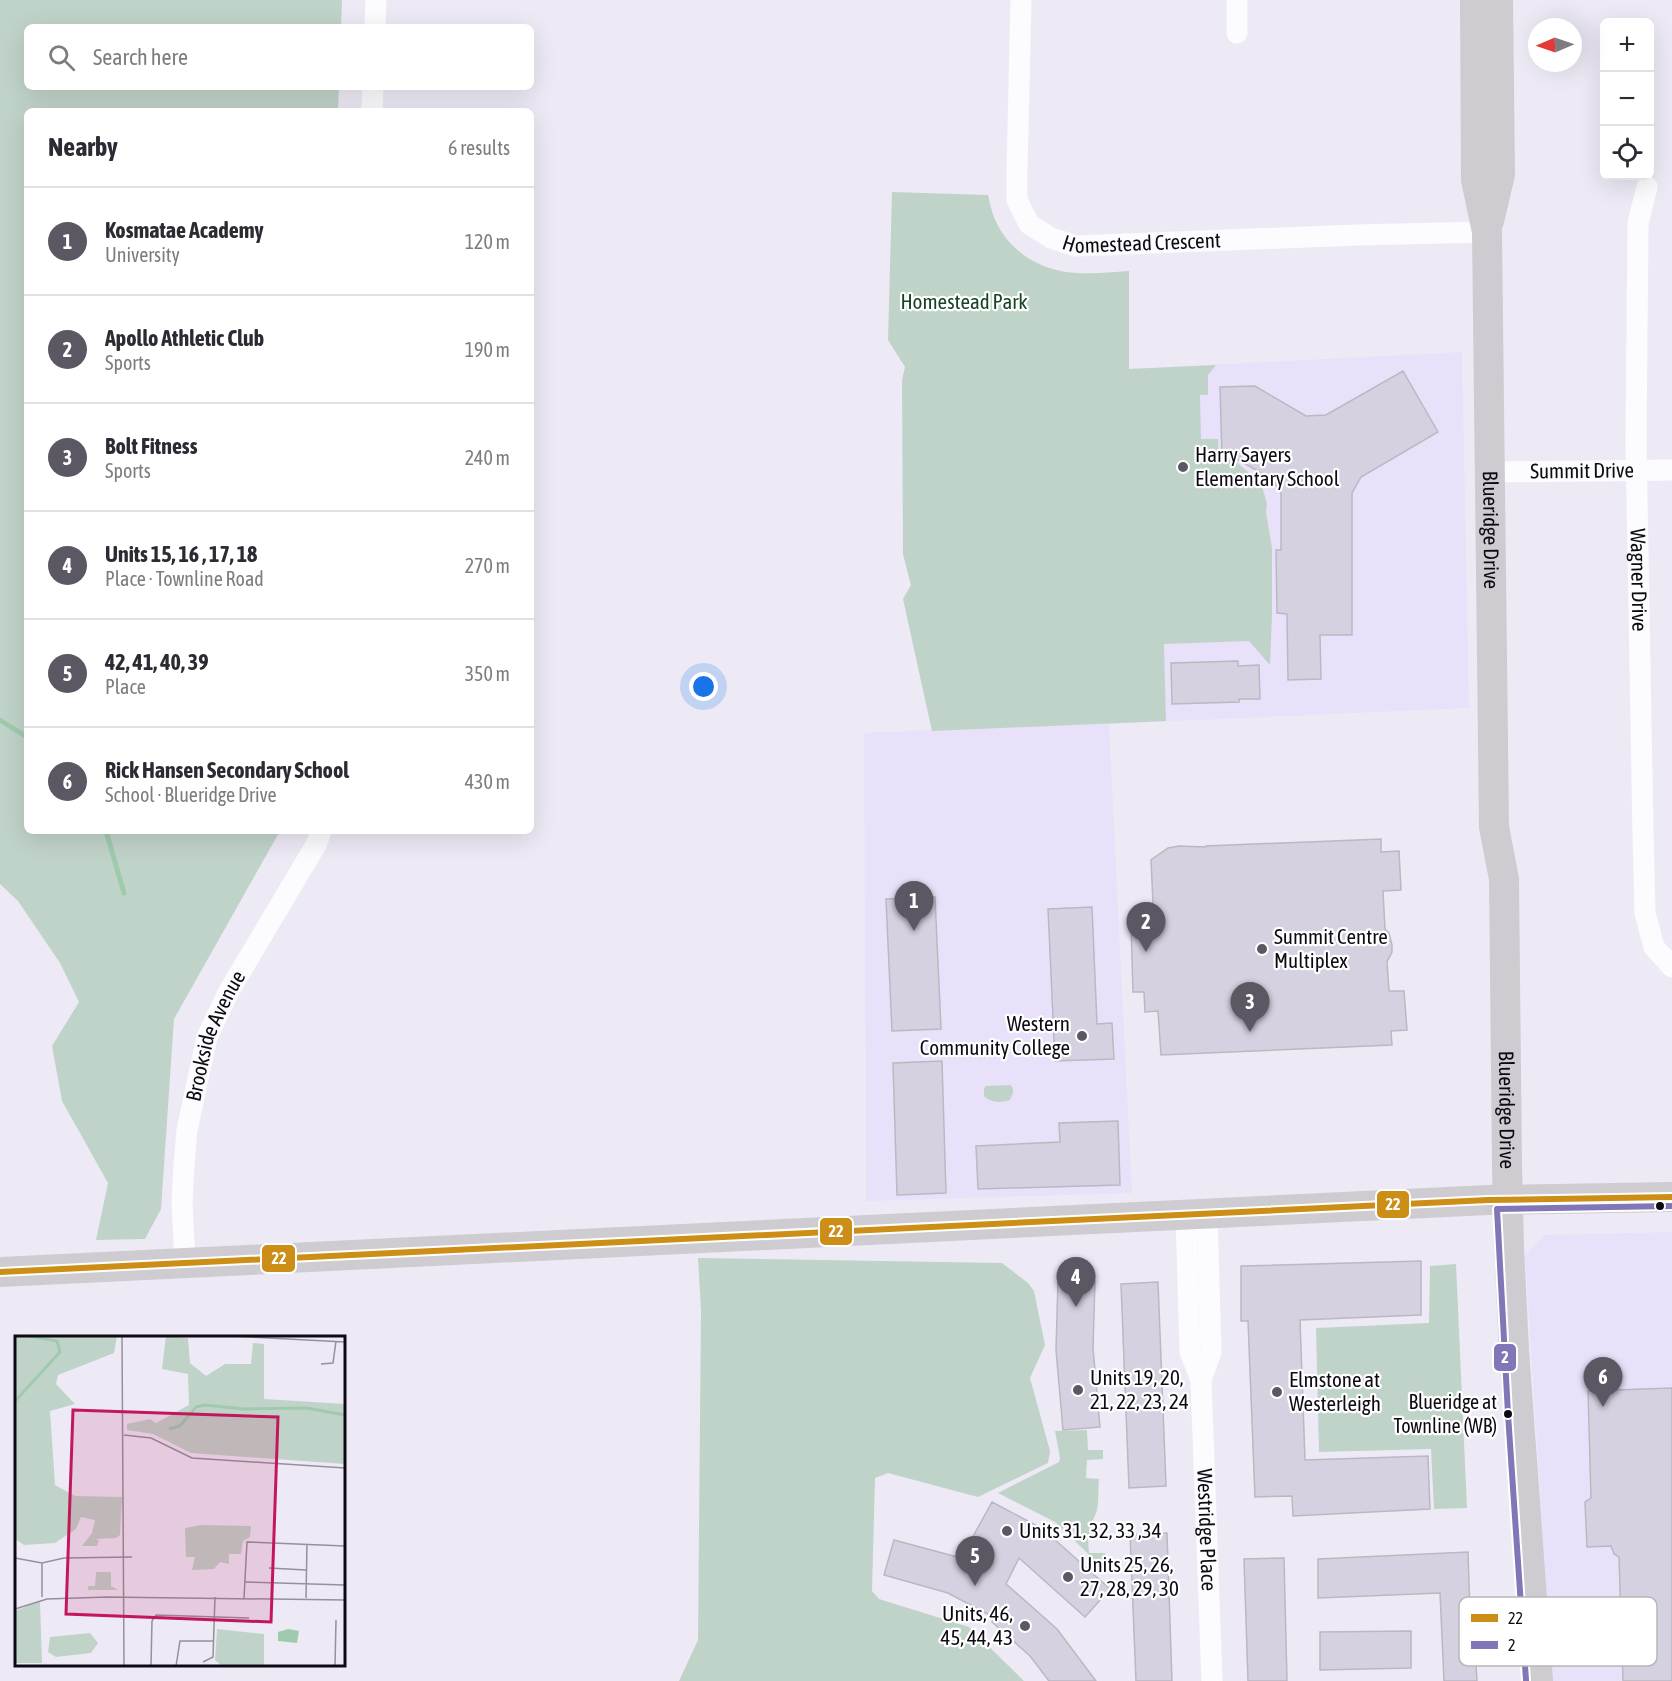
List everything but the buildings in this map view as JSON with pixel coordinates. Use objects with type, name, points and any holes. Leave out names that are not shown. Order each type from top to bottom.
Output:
[{"type":"street","points":[[375,24],[376,0]]},
{"type":"street","name":"Homestead Crescent","points":[[1021,0],[1017,200],[1029,224],[1051,238],[1076,246],[1487,232]]},
{"type":"street","points":[[1237,0],[1237,33]]},
{"type":"street","name":"Blueridge Drive","points":[[1475,0],[1476,180],[1487,232],[1494,827],[1484,880],[1497,1200],[1499,1403],[1512,1597]]},
{"type":"street","name":"Blueridge Drive","points":[[1487,232],[1500,174],[1498,0]]},
{"type":"street","points":[[372,108],[373,90]]},
{"type":"street","name":"Wagner Drive","points":[[1647,187],[1638,223],[1636,430],[1642,832],[1645,913],[1654,947],[1672,967]]},
{"type":"street","name":"Summit Drive","points":[[1490,472],[1672,470]]},
{"type":"street","name":"Brookside Avenue","points":[[185,1263],[182,1201],[184,1165],[188,1130],[207,1037],[229,991],[317,843],[320,834]]},
{"type":"street","points":[[0,1272],[1497,1200],[1672,1197]]},
{"type":"street","name":"Blueridge Drive","points":[[1497,1200],[1514,1350],[1532,1597]]},
{"type":"street","name":"Westridge Place","points":[[1196,1214],[1211,1352],[1201,1380],[1212,1681]]},
{"type":"street","name":"Blueridge Drive","points":[[1516,1666],[1517,1681]]},
{"type":"street","name":"Blueridge Drive","points":[[1537,1666],[1538,1681]]},
{"type":"shaded area","points":[[1462,352],[1469,708],[1109,724],[1132,1193],[866,1201],[864,733],[932,730],[903,599],[911,585],[903,554],[1128,369]]},
{"type":"shaded area","points":[[1672,1232],[1672,1681],[1552,1681],[1551,1666],[1657,1666],[1657,1597],[1547,1597],[1525,1255],[1544,1235]]},
{"type":"green space","points":[[0,0],[342,0],[341,24],[24,24],[24,90],[339,90],[338,108],[24,108],[24,834],[278,834],[174,1019],[161,1209],[145,1239],[96,1240],[108,1183],[62,1101],[52,1046],[79,1002],[60,963],[18,901],[0,884]]},
{"type":"green space","name":"Homestead Park","points":[[892,192],[988,195],[994,217],[1008,240],[1017,250],[1039,264],[1065,272],[1129,271],[1129,369],[1216,365],[1208,375],[1208,395],[1200,395],[1201,439],[1218,439],[1219,460],[1234,460],[1261,483],[1267,504],[1266,512],[1272,548],[1270,665],[1249,641],[1164,644],[1166,721],[932,731],[903,599],[911,585],[903,554],[902,380],[905,367],[888,340]]},
{"type":"green space","points":[[1010,1085],[1013,1093],[1010,1100],[996,1102],[984,1096],[986,1086]]},
{"type":"green space","points":[[698,1258],[1002,1263],[1028,1283],[1034,1291],[1045,1345],[1030,1378],[1050,1451],[1048,1463],[978,1497],[888,1473],[875,1478],[872,1591],[879,1599],[969,1627],[1024,1681],[679,1681],[698,1640],[701,1310]]},
{"type":"green space","points":[[1456,1264],[1467,1508],[1434,1509],[1431,1449],[1319,1452],[1316,1328],[1429,1323],[1430,1266]]},
{"type":"green space","points":[[1087,1430],[1088,1450],[1103,1450],[1103,1459],[1087,1460],[1086,1478],[1099,1479],[1098,1506],[1092,1524],[1099,1537],[1088,1539],[1089,1553],[1105,1553],[1107,1570],[1055,1522],[998,1493],[1059,1462],[1055,1431]]},
{"type":"waterway","points":[[0,720],[24,735]]},
{"type":"waterway","points":[[107,834],[124,893]]},
{"type":"transit line","name":"22","points":[[0,1272],[1488,1200],[1672,1197]]},
{"type":"transit line","name":"2","points":[[1520,1597],[1497,1209],[1672,1206]]},
{"type":"transit line","name":"2","points":[[1525,1666],[1526,1680]]},
{"type":"place","name":"Harry Sayers Elementary School","points":[[1183,467]]},
{"type":"place","name":"Kosmatae Academy","points":[[914,931]]},
{"type":"place","name":"Summit Centre Multiplex","points":[[1262,949]]},
{"type":"place","name":"Apollo Athletic Club","points":[[1146,952]]},
{"type":"place","name":"Bolt Fitness","points":[[1250,1032]]},
{"type":"place","name":"Western Community College","points":[[1082,1036]]},
{"type":"place","name":"Units 15, 16 , 17, 18","points":[[1076,1307]]},
{"type":"place","name":"Units 19, 20, 21, 22, 23, 24","points":[[1078,1390]]},
{"type":"place","name":"Elmstone at Westerleigh","points":[[1277,1392]]},
{"type":"place","name":"Rick Hansen Secondary School","points":[[1603,1407]]},
{"type":"place","name":"Blueridge at Townline (WB)","points":[[1508,1414]]},
{"type":"place","name":"Units 31, 32, 33 ,34","points":[[1007,1531]]},
{"type":"place","name":"Units 25, 26, 27, 28, 29, 30","points":[[1068,1577]]},
{"type":"place","name":"42, 41, 40, 39","points":[[975,1586]]},
{"type":"place","name":"Units, 46, 45, 44, 43","points":[[1025,1626]]}]
